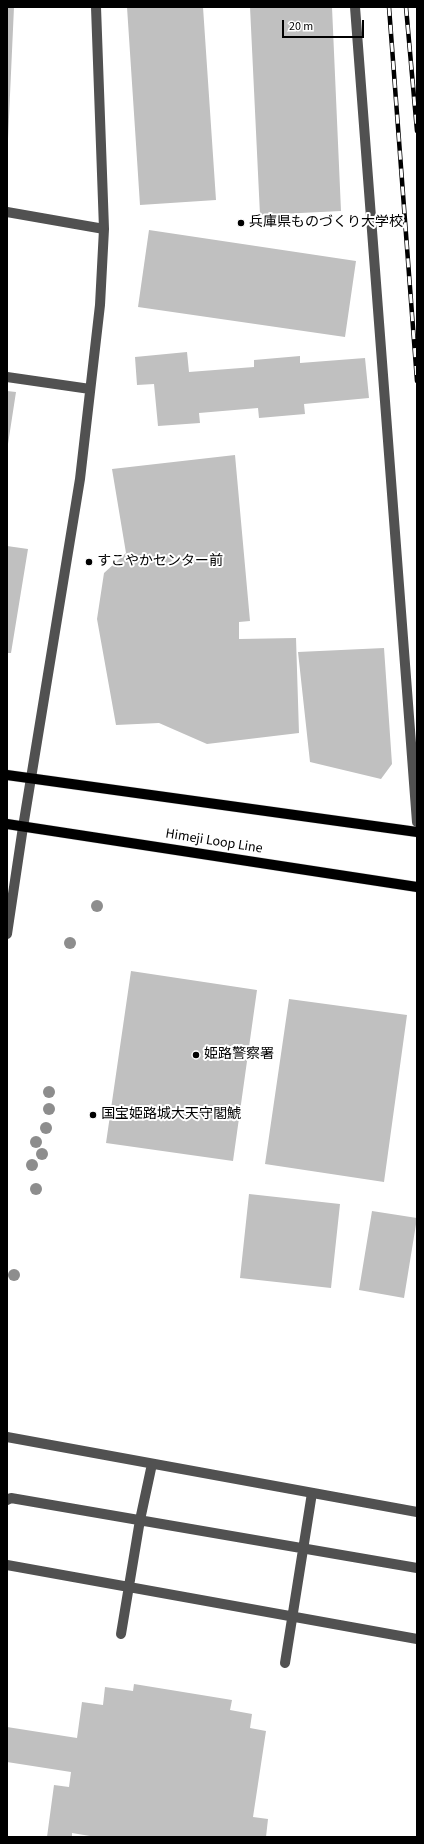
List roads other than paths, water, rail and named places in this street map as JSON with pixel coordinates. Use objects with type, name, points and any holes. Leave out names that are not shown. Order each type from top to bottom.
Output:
[{"type":"main road","points":[[7,775],[417,832]]},
{"type":"main road","name":"Himeji Loop Line","points":[[7,824],[417,887]]},
{"type":"street","points":[[7,934],[80,479],[100,305],[104,229],[96,7]]},
{"type":"street","points":[[355,7],[417,822]]},
{"type":"street","points":[[7,212],[104,229]]},
{"type":"street","points":[[7,377],[90,390]]},
{"type":"street","points":[[7,1437],[417,1512]]},
{"type":"street","points":[[121,1634],[140,1520],[152,1464]]},
{"type":"street","points":[[285,1663],[312,1493]]},
{"type":"street","points":[[7,1500],[11,1498],[417,1568]]},
{"type":"street","points":[[7,1565],[417,1639]]},
{"type":"railway","points":[[389,7],[417,381]]},
{"type":"railway","points":[[406,7],[417,131]]},
{"type":"place","name":"兵庫県ものづくり大学校","points":[[241,223]]},
{"type":"place","name":"すこやかセンター前","points":[[89,562]]},
{"type":"place","name":"姫路警察署","points":[[196,1055]]},
{"type":"place","name":"国宝姫路城大天守閣鯱","points":[[93,1115]]}]
